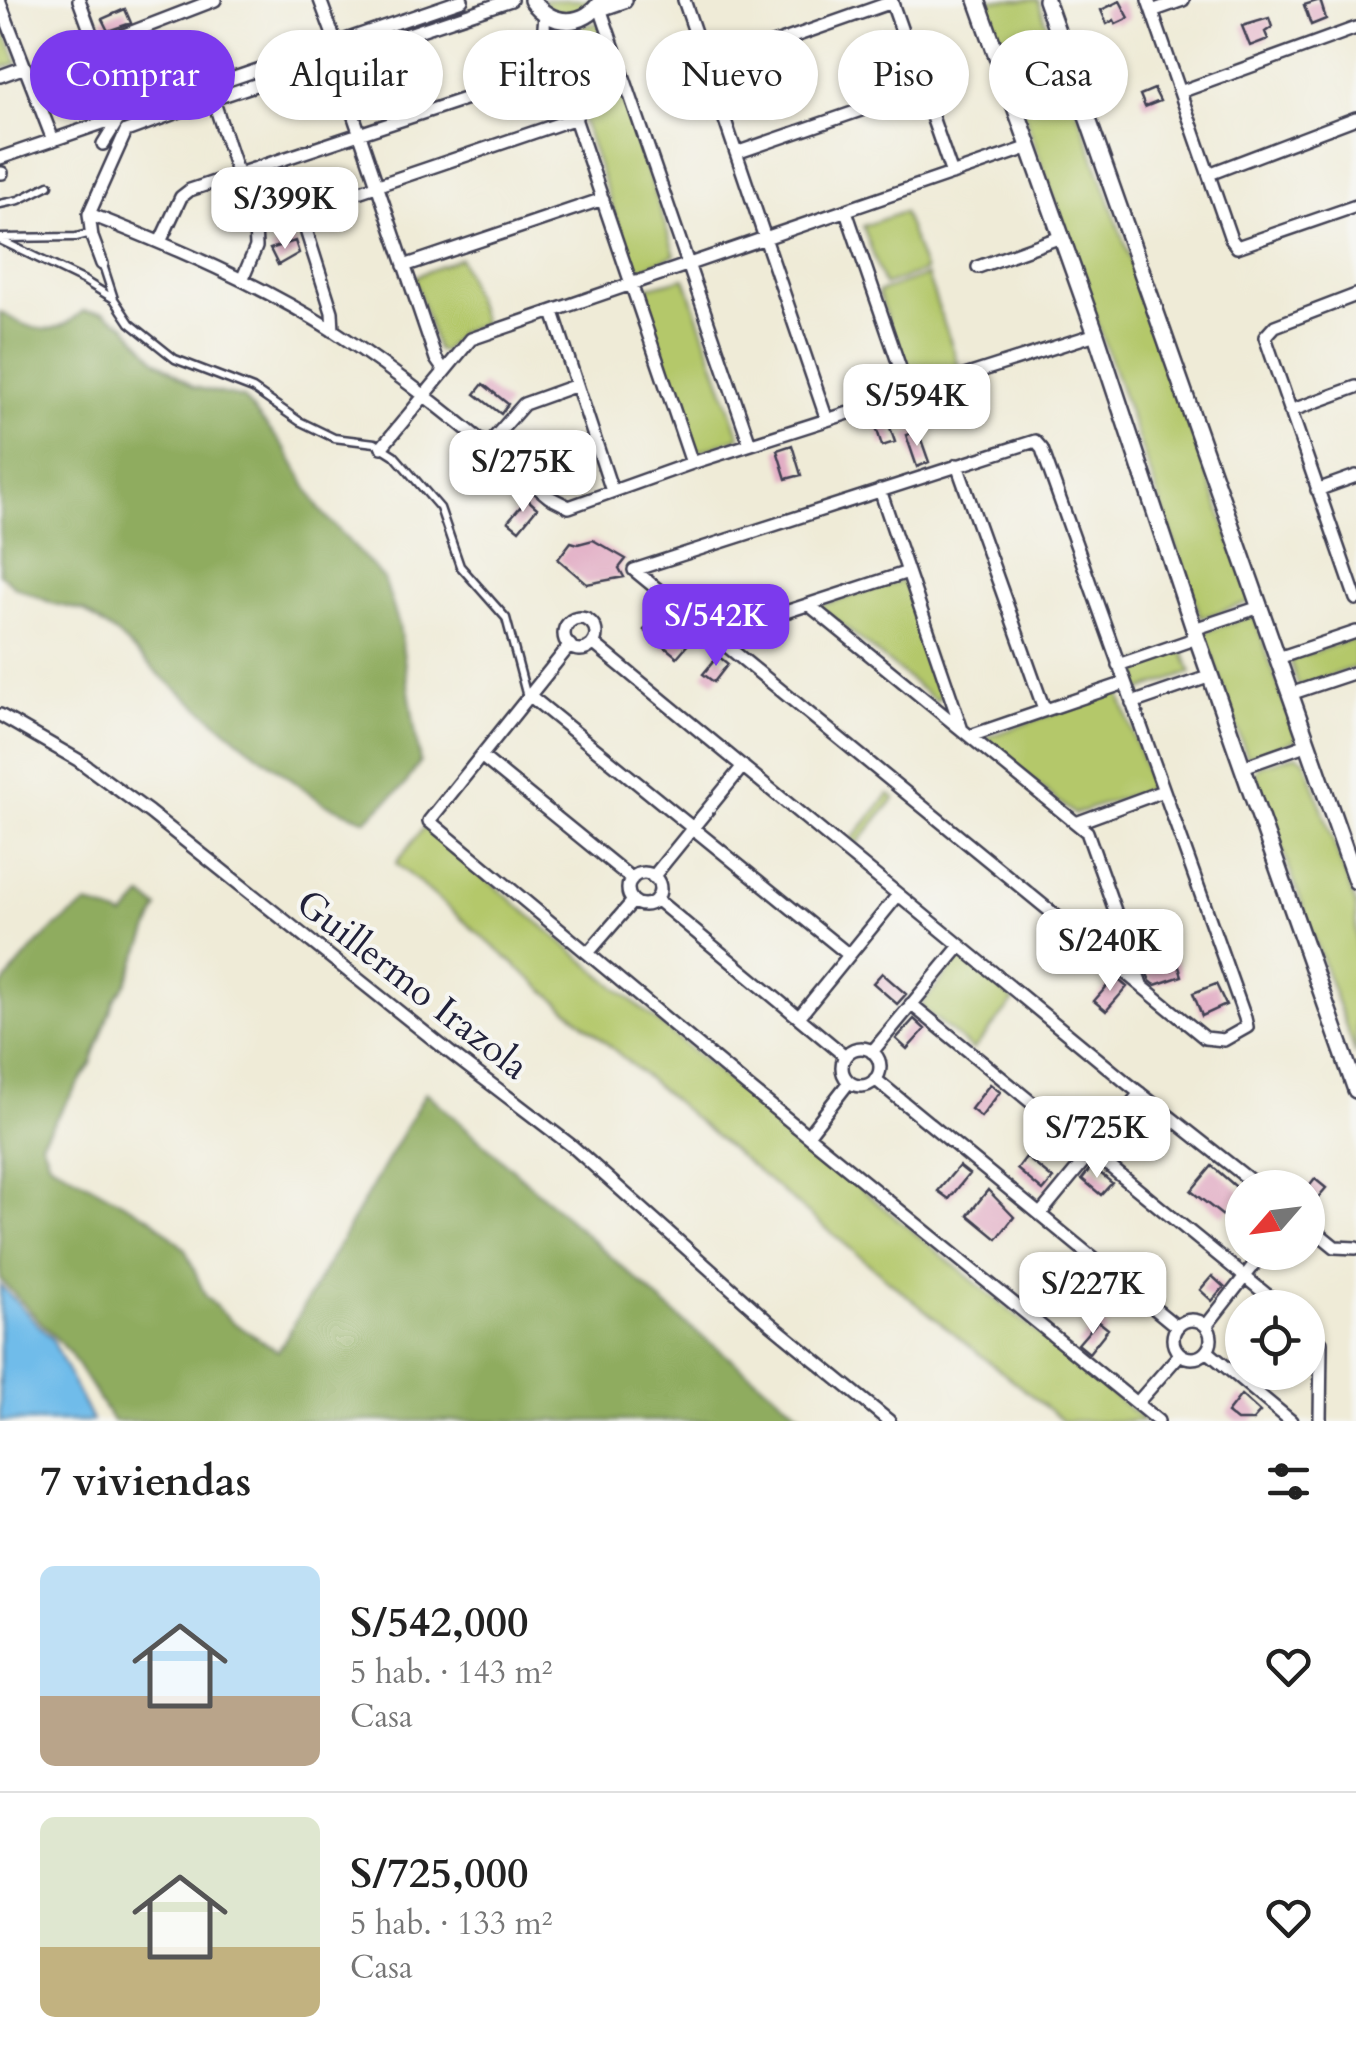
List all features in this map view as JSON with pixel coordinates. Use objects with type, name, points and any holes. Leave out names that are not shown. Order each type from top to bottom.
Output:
[{"type":"street","points":[[79,0],[90,30]]},
{"type":"street","points":[[168,0],[174,14]]},
{"type":"street","points":[[135,30],[216,0]]},
{"type":"street","points":[[320,0],[331,30]]},
{"type":"street","points":[[374,30],[462,0]]},
{"type":"street","points":[[419,30],[511,0]]},
{"type":"street","points":[[532,0],[546,15],[571,22],[599,6],[624,0]]},
{"type":"street","points":[[684,0],[694,30]]},
{"type":"street","points":[[977,0],[1356,1090]]},
{"type":"street","points":[[1046,0],[1356,881]]},
{"type":"street","points":[[1183,0],[1150,6],[1237,247],[1356,206]]},
{"type":"street","points":[[810,30],[891,1],[901,30]]},
{"type":"street","points":[[0,3],[53,140]]},
{"type":"street","points":[[599,6],[750,444]]},
{"type":"street","points":[[545,30],[546,15]]},
{"type":"street","points":[[1180,92],[1356,28]]},
{"type":"street","points":[[0,76],[25,67]]},
{"type":"street","points":[[160,242],[181,197],[190,190],[463,100]]},
{"type":"street","points":[[736,152],[838,117]]},
{"type":"street","points":[[1209,174],[1356,118]]},
{"type":"street","points":[[0,158],[107,120]]},
{"type":"street","points":[[103,144],[117,120]]},
{"type":"street","points":[[102,264],[89,214],[126,132],[157,120]]},
{"type":"street","points":[[220,120],[256,227],[256,247],[242,280]]},
{"type":"street","points":[[354,120],[436,358],[444,369]]},
{"type":"street","points":[[256,227],[570,120]]},
{"type":"street","points":[[577,120],[692,463]]},
{"type":"street","points":[[725,120],[827,420]]},
{"type":"street","points":[[933,120],[952,174]]},
{"type":"street","points":[[382,447],[471,339],[1028,148]]},
{"type":"street","points":[[404,266],[603,199]]},
{"type":"street","points":[[300,211],[332,312],[333,331]]},
{"type":"street","points":[[846,211],[909,394]]},
{"type":"street","points":[[89,214],[242,280],[333,331],[424,395],[560,504],[569,506],[1096,334]]},
{"type":"street","points":[[978,268],[1061,237]]},
{"type":"street","points":[[1356,296],[1275,326],[1265,342],[1318,490],[1350,564],[1356,599]]},
{"type":"street","points":[[553,312],[612,491]]},
{"type":"street","points":[[488,446],[524,404],[577,385]]},
{"type":"street","points":[[1290,412],[1356,387]]},
{"type":"street","points":[[1028,442],[1040,444],[1247,1027],[1224,1040],[1205,1038],[634,570],[880,490],[1028,442]]},
{"type":"street","points":[[958,464],[1044,709]]},
{"type":"street","points":[[1318,490],[1356,476]]},
{"type":"street","points":[[880,490],[966,733]]},
{"type":"street","points":[[715,635],[908,572]]},
{"type":"street","points":[[809,605],[1087,832],[1142,986]]},
{"type":"street","points":[[1118,665],[1260,606]]},
{"type":"street","points":[[577,618],[592,623],[596,633],[593,642],[580,649],[570,645],[565,638],[566,628],[577,618]]},
{"type":"street","points":[[1278,658],[1356,632]]},
{"type":"street","points":[[593,642],[1237,1170]]},
{"type":"street","points":[[570,645],[428,821],[1158,1421]]},
{"type":"street","points":[[1290,694],[1356,672]]},
{"type":"street","points":[[1132,702],[1210,676]]},
{"type":"street","points":[[966,733],[1124,683]]},
{"type":"street","points":[[528,696],[849,955]]},
{"type":"street","name":"Guillermo Irazola","points":[[0,715],[78,760],[148,812],[572,1146],[771,1324],[889,1421]]},
{"type":"street","points":[[1242,766],[1308,744]]},
{"type":"street","points":[[481,756],[632,878]]},
{"type":"street","points":[[653,876],[743,766]]},
{"type":"street","points":[[1076,823],[1163,791]]},
{"type":"street","points":[[640,874],[653,876],[659,888],[656,899],[645,905],[633,901],[628,890],[632,878],[640,874]]},
{"type":"street","points":[[799,1016],[898,895]]},
{"type":"street","points":[[656,899],[845,1056]]},
{"type":"street","points":[[588,953],[633,901]]},
{"type":"street","points":[[872,1052],[960,946]]},
{"type":"street","points":[[911,1004],[1262,1290]]},
{"type":"street","points":[[856,1048],[872,1052],[880,1066],[876,1080],[862,1086],[849,1082],[842,1068],[845,1056],[856,1048]]},
{"type":"street","points":[[876,1080],[1177,1328]]},
{"type":"street","points":[[808,1135],[849,1082]]},
{"type":"street","points":[[1040,1213],[1140,1093]]},
{"type":"street","points":[[1325,1239],[1335,1247],[1356,1248]]},
{"type":"street","points":[[1206,1326],[1250,1270]]},
{"type":"street","points":[[1194,1320],[1206,1326],[1211,1337],[1207,1351],[1194,1358],[1180,1354],[1173,1340],[1177,1328],[1194,1320]]},
{"type":"street","points":[[1207,1351],[1290,1421]]},
{"type":"street","points":[[1137,1404],[1180,1354]]},
{"type":"street","points":[[1320,1390],[1320,1421]]},
{"type":"lane","points":[[0,204],[49,185]]},
{"type":"lane","points":[[0,239],[76,238],[91,233]]},
{"type":"lane","points":[[0,239],[114,299]]},
{"type":"lane","points":[[102,264],[114,299],[130,323],[175,359],[253,389],[299,421],[334,438],[382,447],[394,456],[440,508],[460,566],[506,618],[528,696]]},
{"type":"green space","points":[[540,0],[595,0],[573,15],[551,11]]},
{"type":"green space","points":[[984,0],[1038,0],[1049,30],[995,30]]},
{"type":"green space","points":[[0,19],[18,63],[0,69]]},
{"type":"green space","points":[[599,23],[601,30],[563,30]]},
{"type":"green space","points":[[626,105],[675,255],[634,272],[583,120],[626,120]]},
{"type":"green space","points":[[1026,120],[1081,120],[1252,601],[1201,618]]},
{"type":"green space","points":[[903,212],[925,271],[884,285],[863,226]]},
{"type":"green space","points":[[460,258],[483,323],[460,332],[443,352],[437,350],[414,277]]},
{"type":"green space","points":[[927,275],[959,366],[909,383],[878,292]]},
{"type":"green space","points":[[685,278],[740,437],[695,453],[641,289]]},
{"type":"green space","points":[[83,311],[103,312],[125,325],[155,359],[194,387],[243,398],[285,448],[320,510],[384,579],[399,625],[420,762],[405,785],[366,820],[323,803],[244,744],[84,611],[54,604],[15,587],[0,574],[0,312],[23,324],[52,329]]},
{"type":"green space","points":[[904,580],[943,693],[936,701],[819,606]]},
{"type":"green space","points":[[1254,615],[1297,740],[1247,757],[1204,632]]},
{"type":"green space","points":[[1356,638],[1356,667],[1298,686],[1290,660]]},
{"type":"green space","points":[[1182,648],[1191,673],[1138,691],[1130,665]]},
{"type":"green space","points":[[1119,691],[1151,788],[1074,814],[982,739]]},
{"type":"green space","points":[[1297,755],[1305,760],[1356,906],[1356,1055],[1255,773],[1259,766]]},
{"type":"green space","points":[[889,794],[895,798],[857,844],[851,840]]},
{"type":"green space","points":[[424,827],[1145,1421],[1063,1421],[911,1299],[396,863]]},
{"type":"green space","points":[[143,896],[158,908],[126,984],[114,1000],[91,1064],[41,1142],[49,1162],[152,1219],[185,1249],[206,1297],[231,1321],[278,1351],[426,1092],[684,1322],[810,1421],[113,1421],[69,1352],[0,1279],[0,989],[40,942],[75,912],[88,904],[124,917]]},
{"type":"green space","points":[[961,957],[1014,1001],[973,1050],[920,1006]]},
{"type":"water","points":[[0,1285],[52,1339],[92,1421],[0,1421]]},
{"type":"building","points":[[1320,0],[1326,19],[1311,25],[1304,5]]},
{"type":"building","points":[[1120,1],[1129,18],[1107,24],[1101,10]]},
{"type":"building","points":[[125,9],[131,23],[108,30],[102,19]]},
{"type":"building","points":[[1269,18],[1272,27],[1265,32],[1268,39],[1250,46],[1242,26]]},
{"type":"building","points":[[1154,89],[1160,101],[1145,107],[1140,95]]},
{"type":"building","points":[[295,241],[299,253],[278,265],[270,249]]},
{"type":"building","points":[[483,384],[508,404],[501,414],[475,394]]},
{"type":"building","points":[[886,416],[895,442],[882,446],[874,420]]},
{"type":"building","points":[[918,431],[929,462],[917,467],[906,435]]},
{"type":"building","points":[[792,445],[801,475],[786,479],[777,450]]},
{"type":"building","points":[[527,499],[537,508],[519,530],[508,521]]},
{"type":"building","points":[[593,540],[626,559],[619,568],[624,577],[587,584],[558,559],[571,542]]},
{"type":"building","points":[[662,608],[695,636],[677,657],[644,630]]},
{"type":"building","points":[[718,656],[728,664],[714,682],[703,674]]},
{"type":"building","points":[[1177,961],[1182,976],[1155,985],[1150,981],[1146,971]]},
{"type":"building","points":[[882,973],[906,994],[897,1004],[873,983]]},
{"type":"building","points":[[1115,977],[1127,987],[1106,1011],[1094,1001]]},
{"type":"building","points":[[1216,984],[1226,1005],[1202,1016],[1193,993]]},
{"type":"building","points":[[914,1019],[925,1029],[907,1049],[896,1039]]},
{"type":"building","points":[[990,1084],[1000,1092],[981,1117],[971,1109]]},
{"type":"building","points":[[1026,1157],[1053,1179],[1043,1191],[1017,1169]]},
{"type":"building","points":[[959,1166],[969,1174],[949,1199],[938,1191]]},
{"type":"building","points":[[1092,1166],[1112,1183],[1101,1195],[1082,1179]]},
{"type":"building","points":[[1212,1166],[1225,1177],[1225,1213],[1223,1216],[1191,1191]]},
{"type":"building","points":[[988,1190],[1014,1217],[997,1239],[968,1215]]},
{"type":"building","points":[[1212,1276],[1224,1287],[1212,1301],[1200,1290]]},
{"type":"building","points":[[1098,1321],[1108,1329],[1089,1353],[1078,1344]]},
{"type":"building","points":[[1241,1395],[1260,1412],[1252,1421],[1237,1421],[1227,1413]]}]
